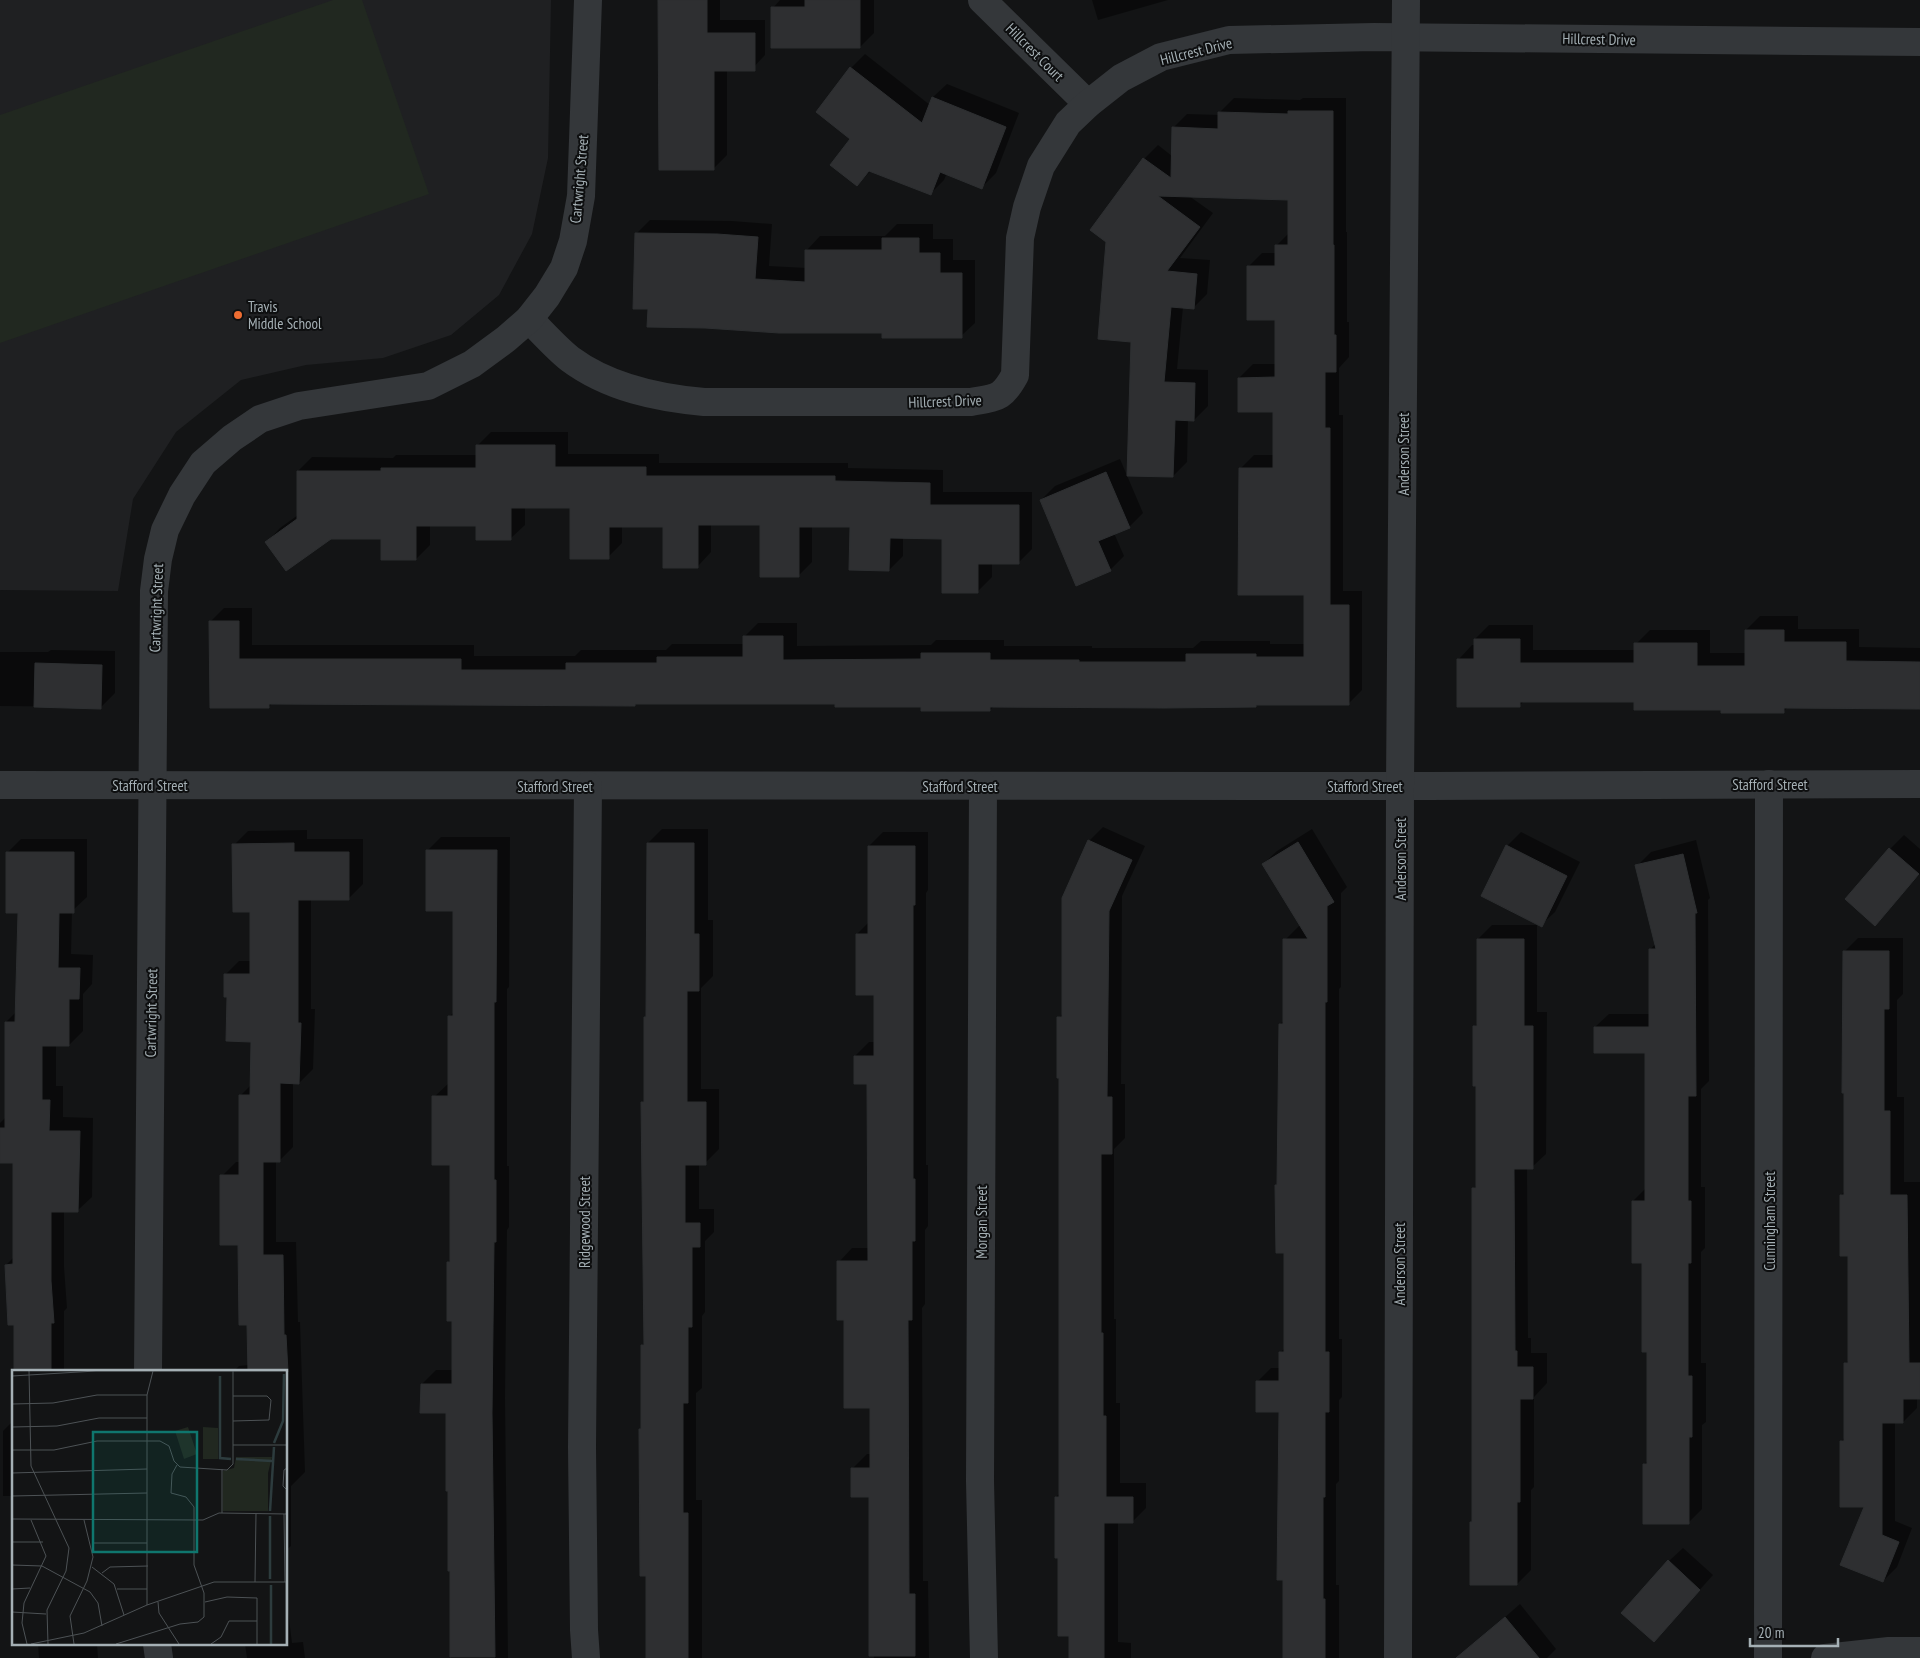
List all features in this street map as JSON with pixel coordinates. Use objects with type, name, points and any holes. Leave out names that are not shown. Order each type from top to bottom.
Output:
[{"type":"street","name":"Cartwright Street","points":[[148,1370],[154,591],[164,530],[182,495],[203,464],[232,438],[260,419],[299,406],[428,386],[472,364],[529,319],[547,296],[564,268],[573,241],[581,196],[588,44],[588,0]]},
{"type":"street","name":"Hillcrest Court","points":[[982,0],[1088,104]]},
{"type":"street","name":"Anderson Street","points":[[1398,1658],[1400,786],[1406,0]]},
{"type":"street","name":"Hillcrest Drive","points":[[529,319],[570,359],[600,377],[632,390],[668,399],[704,402],[971,402],[995,398],[1006,391],[1015,375],[1020,238],[1027,207],[1041,166],[1068,123],[1088,104],[1121,78],[1161,57],[1229,40],[1406,38],[1920,42]]},
{"type":"street","name":"Cunningham Street","points":[[1768,1658],[1769,784]]},
{"type":"street","name":"Stafford Street","points":[[0,785],[1400,786],[1920,784]]},
{"type":"street","name":"Ridgewood Street","points":[[586,1658],[582,1446],[588,786]]},
{"type":"street","name":"Morgan Street","points":[[984,786],[980,1481],[984,1658]]},
{"type":"street","points":[[1824,1658],[1889,1651],[1920,1651]]},
{"type":"shaded area","name":"Travis Middle School","points":[[0,0],[551,0],[548,158],[532,234],[499,295],[451,335],[383,358],[306,365],[241,380],[176,432],[133,499],[118,591],[0,590]]},
{"type":"shaded area","points":[[333,0],[362,0],[429,194],[0,343],[0,115]]},
{"type":"building","points":[[658,0],[707,0],[707,33],[755,33],[755,71],[714,71],[714,170],[659,170]]},
{"type":"building","points":[[805,0],[860,0],[860,48],[771,48],[771,7],[805,7]]},
{"type":"building","points":[[850,67],[922,123],[932,97],[1006,127],[982,189],[940,172],[931,195],[869,171],[857,186],[830,165],[850,139],[816,112]]},
{"type":"building","points":[[1288,111],[1333,111],[1334,335],[1336,335],[1336,372],[1325,372],[1325,428],[1330,428],[1330,605],[1349,605],[1349,705],[1256,705],[1256,707],[1164,708],[990,707],[990,711],[921,711],[921,707],[835,707],[835,704],[635,704],[635,706],[269,704],[269,708],[210,708],[209,621],[239,621],[239,659],[461,659],[461,670],[566,670],[566,663],[657,663],[657,657],[743,657],[743,636],[783,636],[783,660],[921,659],[921,653],[990,653],[990,660],[1079,660],[1079,662],[1186,662],[1186,654],[1256,654],[1256,657],[1304,657],[1304,595],[1238,595],[1239,468],[1273,468],[1273,412],[1238,412],[1238,378],[1275,377],[1275,320],[1247,320],[1247,266],[1275,266],[1275,245],[1288,245],[1288,200],[1158,196],[1200,227],[1167,271],[1197,274],[1194,309],[1171,307],[1164,382],[1195,383],[1194,421],[1175,420],[1173,477],[1127,476],[1131,342],[1098,339],[1106,242],[1090,230],[1143,158],[1171,178],[1172,127],[1218,129],[1218,112],[1288,114]]},
{"type":"building","points":[[635,233],[717,234],[758,237],[755,279],[805,282],[805,250],[882,250],[882,238],[919,238],[919,253],[940,253],[940,273],[962,273],[962,338],[882,338],[882,333],[779,333],[705,328],[647,327],[648,309],[633,309]]},
{"type":"building","points":[[476,445],[555,445],[555,467],[646,467],[646,476],[835,476],[835,481],[930,483],[930,505],[1019,505],[1019,564],[978,564],[978,593],[942,593],[942,539],[890,538],[889,571],[849,570],[850,527],[799,527],[799,577],[760,577],[760,525],[698,525],[698,568],[663,568],[663,527],[609,527],[609,559],[570,559],[570,508],[511,508],[511,540],[476,540],[476,526],[416,526],[416,560],[381,560],[381,539],[331,539],[286,571],[265,542],[297,519],[297,471],[381,471],[381,468],[476,468]]},
{"type":"building","points":[[1106,472],[1130,528],[1098,541],[1111,571],[1076,586],[1040,500]]},
{"type":"building","points":[[1745,630],[1784,630],[1784,642],[1846,642],[1846,661],[1920,662],[1920,709],[1784,708],[1784,713],[1721,713],[1721,710],[1634,710],[1634,702],[1520,702],[1520,707],[1457,707],[1457,659],[1474,659],[1474,639],[1520,639],[1520,663],[1634,663],[1634,643],[1697,643],[1697,666],[1745,666]]},
{"type":"building","points":[[35,663],[102,665],[101,709],[34,707]]},
{"type":"building","points":[[1088,840],[1132,860],[1109,911],[1107,1097],[1112,1097],[1112,1154],[1101,1154],[1101,1333],[1103,1333],[1103,1416],[1106,1416],[1106,1497],[1133,1497],[1133,1523],[1104,1523],[1104,1658],[1069,1658],[1069,1636],[1058,1636],[1058,1558],[1055,1558],[1055,1497],[1059,1497],[1059,1078],[1057,1078],[1057,1017],[1062,1017],[1062,898]]},
{"type":"building","points":[[1298,842],[1334,902],[1327,906],[1327,1002],[1325,1002],[1325,1352],[1329,1352],[1329,1412],[1325,1412],[1325,1497],[1323,1497],[1325,1658],[1283,1658],[1283,1580],[1277,1580],[1279,1412],[1256,1412],[1256,1381],[1279,1381],[1279,1352],[1284,1352],[1284,1253],[1276,1253],[1275,1185],[1277,1185],[1279,1024],[1283,1024],[1283,939],[1308,939],[1262,864]]},
{"type":"building","points":[[294,843],[294,852],[349,852],[349,900],[298,900],[298,1023],[301,1023],[299,1084],[280,1083],[280,1162],[263,1162],[263,1255],[283,1255],[284,1335],[286,1335],[288,1370],[248,1370],[247,1325],[239,1325],[238,1245],[220,1245],[220,1175],[239,1175],[239,1095],[250,1095],[251,1042],[226,1041],[227,997],[224,997],[224,974],[250,974],[250,912],[233,912],[232,844]]},
{"type":"building","points":[[647,843],[694,843],[694,934],[699,934],[699,991],[687,991],[687,1102],[706,1102],[706,1165],[685,1165],[685,1223],[700,1223],[700,1247],[692,1247],[692,1327],[688,1327],[688,1403],[683,1403],[683,1513],[688,1513],[688,1658],[646,1658],[646,1576],[640,1576],[639,1429],[641,1429],[641,1345],[644,1345],[641,1102],[644,1102],[644,1017],[646,1017]]},
{"type":"building","points":[[1506,845],[1567,876],[1542,927],[1481,896]]},
{"type":"building","points":[[868,846],[915,846],[915,905],[913,905],[913,1179],[915,1179],[915,1241],[912,1241],[912,1320],[908,1320],[909,1594],[915,1594],[915,1656],[869,1656],[869,1497],[851,1497],[851,1468],[870,1468],[870,1408],[844,1408],[844,1320],[837,1320],[837,1261],[868,1261],[867,1084],[854,1084],[854,1056],[874,1056],[874,995],[856,995],[856,934],[868,934]]},
{"type":"building","points":[[1889,848],[1919,874],[1875,926],[1845,899]]},
{"type":"building","points":[[426,850],[497,850],[496,1002],[494,1002],[496,1242],[494,1242],[492,1413],[495,1657],[450,1657],[446,1413],[420,1413],[421,1384],[452,1384],[452,1321],[447,1321],[447,1262],[450,1262],[450,1165],[432,1165],[432,1096],[448,1096],[448,1016],[453,1016],[453,911],[426,911]]},
{"type":"building","points":[[6,852],[74,852],[74,913],[59,913],[58,968],[80,968],[79,999],[69,999],[69,1046],[42,1046],[42,1100],[50,1100],[49,1131],[80,1131],[78,1212],[51,1212],[51,1281],[54,1323],[51,1323],[51,1370],[14,1370],[14,1325],[8,1325],[5,1265],[13,1264],[13,1163],[0,1163],[0,1128],[5,1128],[5,1022],[15,1022],[18,913],[6,913]]},
{"type":"building","points":[[1683,854],[1697,913],[1695,913],[1696,1096],[1688,1096],[1688,1201],[1691,1201],[1691,1263],[1688,1263],[1688,1376],[1692,1376],[1692,1437],[1689,1437],[1689,1524],[1643,1524],[1643,1464],[1647,1464],[1647,1352],[1642,1352],[1642,1263],[1632,1263],[1632,1201],[1645,1201],[1645,1053],[1594,1053],[1594,1027],[1649,1027],[1649,949],[1656,949],[1635,865]]},
{"type":"building","points":[[1477,939],[1524,939],[1524,1026],[1533,1026],[1533,1169],[1514,1169],[1515,1351],[1517,1351],[1517,1367],[1533,1367],[1533,1399],[1520,1399],[1520,1502],[1517,1502],[1517,1585],[1470,1585],[1470,1522],[1472,1522],[1472,1188],[1476,1188],[1476,1086],[1473,1086],[1473,1026],[1477,1026]]},
{"type":"building","points":[[1843,951],[1889,951],[1889,1009],[1884,1009],[1884,1111],[1890,1111],[1890,1195],[1907,1195],[1909,1363],[1920,1363],[1920,1399],[1903,1399],[1903,1423],[1882,1423],[1882,1535],[1899,1542],[1883,1582],[1840,1565],[1864,1507],[1840,1507],[1840,1441],[1844,1441],[1844,1363],[1848,1363],[1848,1256],[1840,1256],[1840,1195],[1844,1195],[1844,1093],[1842,1093]]},
{"type":"building","points":[[1668,1560],[1700,1590],[1654,1642],[1621,1613]]},
{"type":"building","points":[[1505,1617],[1539,1658],[1456,1658]]},
{"type":"place","name":"Travis Middle School","points":[[238,315]]}]
